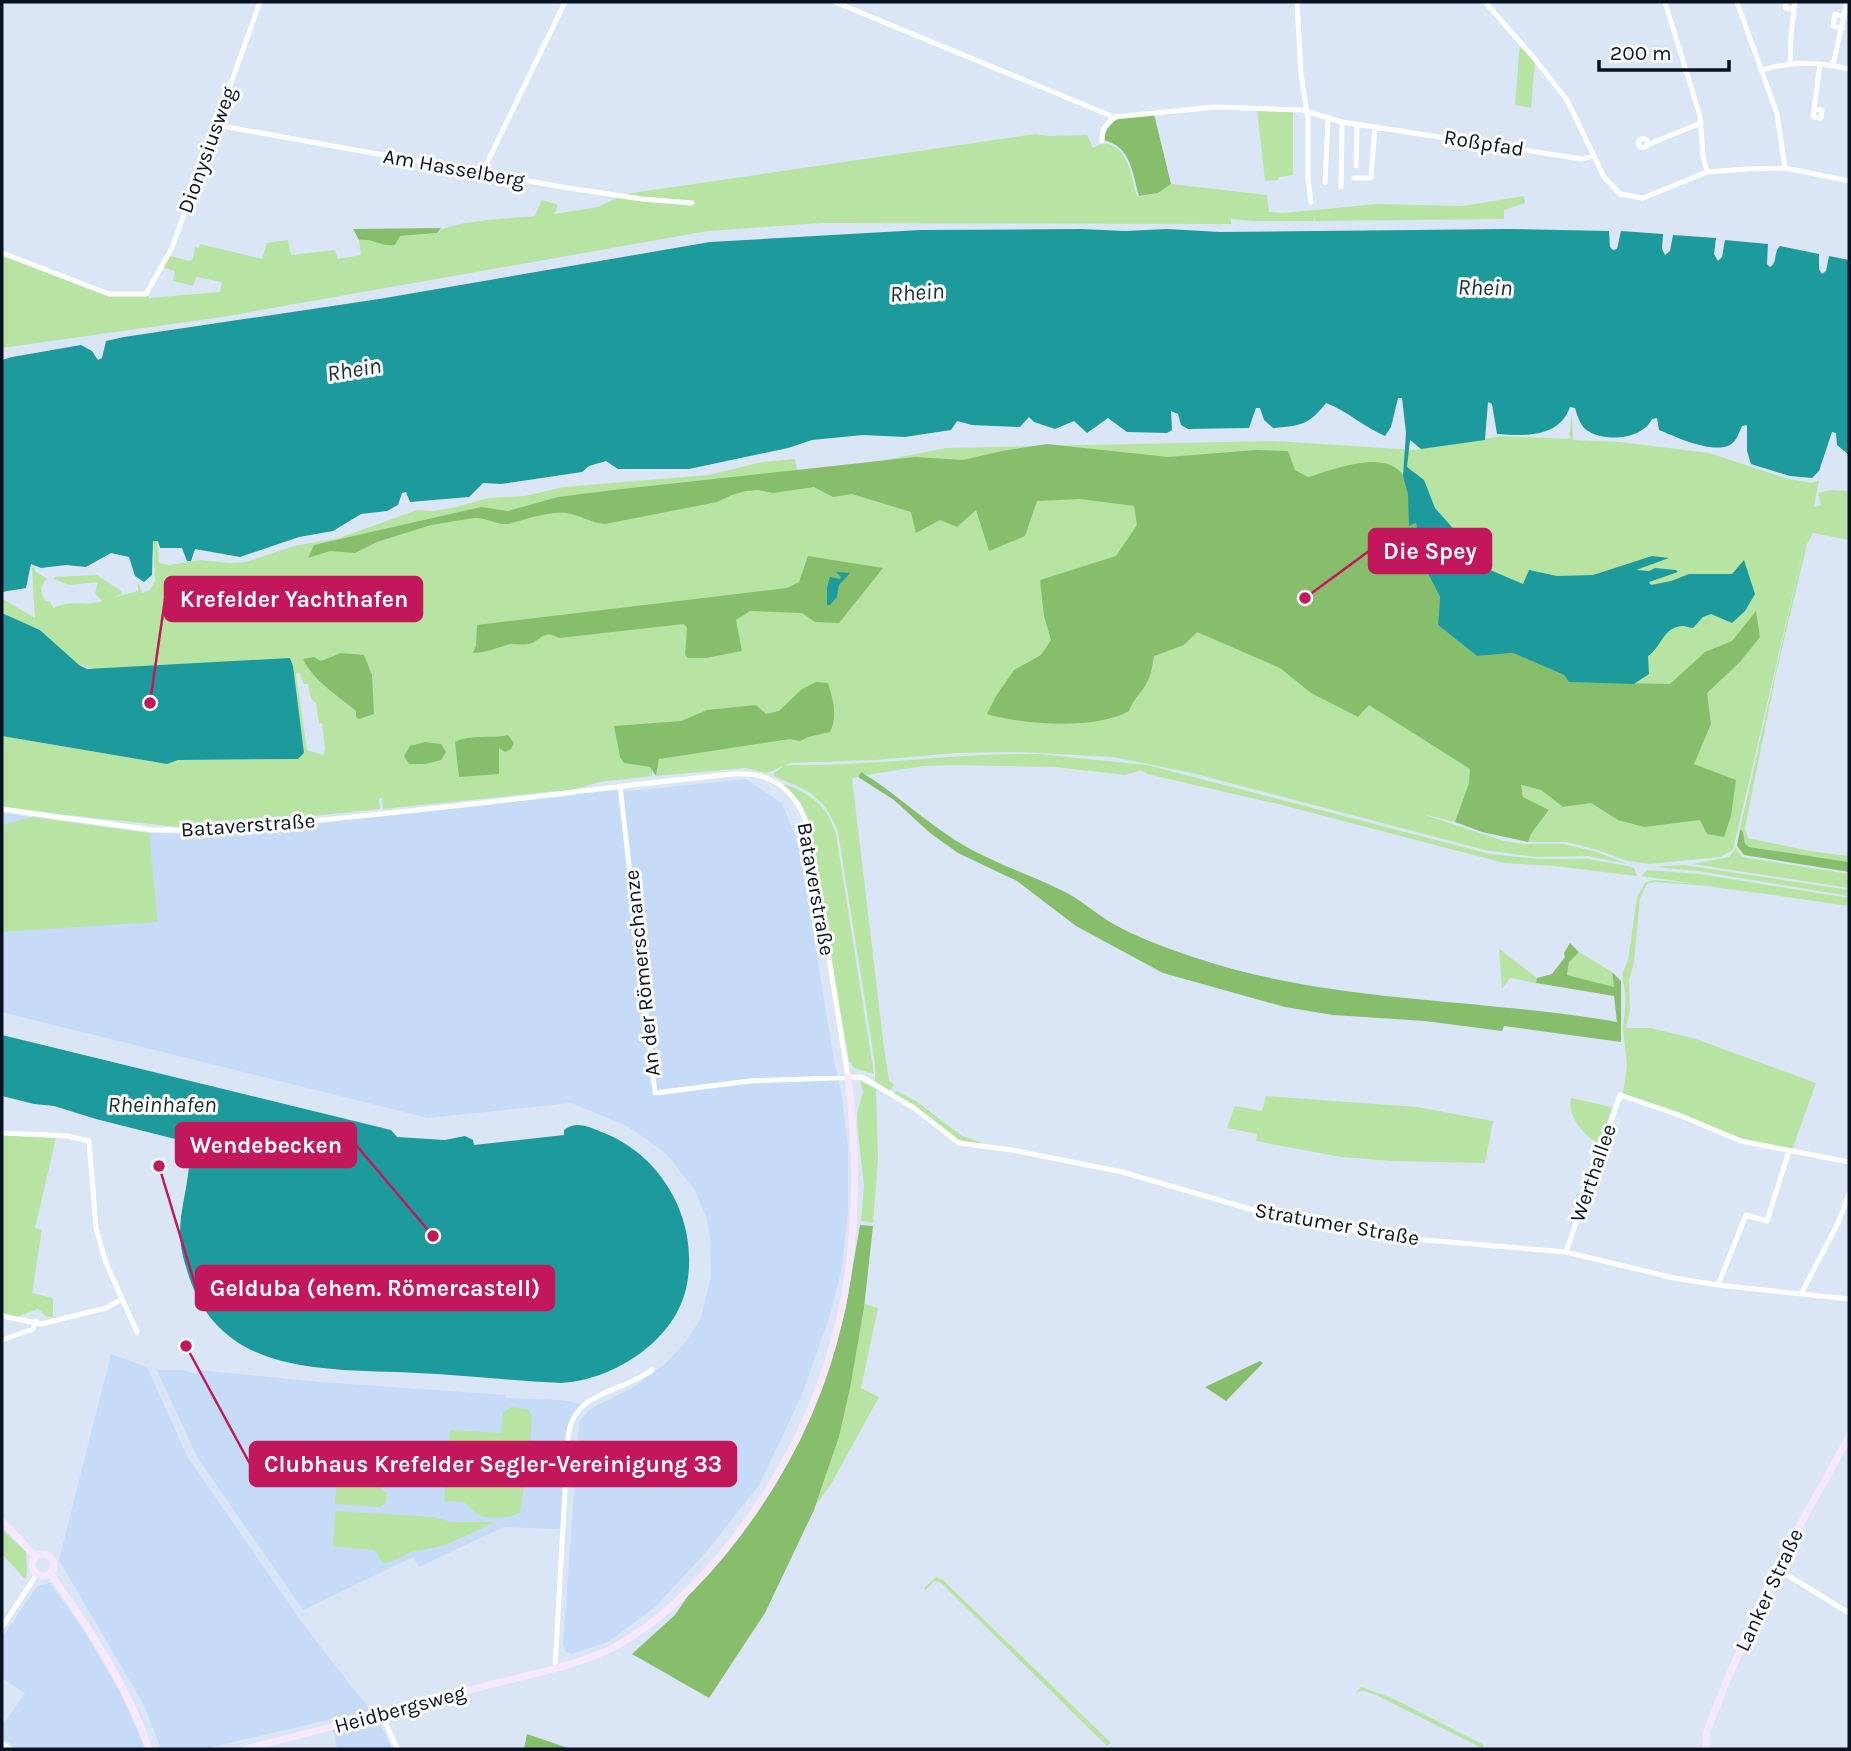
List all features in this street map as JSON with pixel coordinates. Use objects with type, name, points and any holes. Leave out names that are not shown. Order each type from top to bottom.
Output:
[{"type":"street","name":"Dionysiusweg","points":[[2,253],[109,294],[146,293],[172,248],[260,2]]},
{"type":"street","points":[[482,173],[565,2]]},
{"type":"street","points":[[835,2],[1114,117],[1216,107],[1306,111]]},
{"type":"street","points":[[1297,2],[1311,201]]},
{"type":"street","points":[[1485,2],[1567,100],[1593,156],[1611,186],[1620,194],[1635,198],[1650,196],[1707,172],[1785,168],[1849,181]]},
{"type":"street","points":[[1665,2],[1701,124],[1707,172]]},
{"type":"street","points":[[1737,2],[1763,70],[1779,124],[1785,168]]},
{"type":"street","points":[[1786,2],[1785,8],[1794,9]]},
{"type":"street","points":[[1790,63],[1796,2]]},
{"type":"street","points":[[1833,65],[1847,2]]},
{"type":"street","points":[[1763,70],[1790,63],[1833,65],[1849,69]]},
{"type":"street","points":[[1814,109],[1820,64]]},
{"type":"street","name":"Roßpfad","points":[[1306,111],[1357,125],[1582,159],[1593,156]]},
{"type":"street","points":[[1102,141],[1103,129],[1114,117]]},
{"type":"street","points":[[1325,183],[1328,119]]},
{"type":"street","points":[[1341,187],[1342,122]]},
{"type":"street","points":[[1647,145],[1701,124]]},
{"type":"street","name":"Am Hasselberg","points":[[216,125],[618,196],[692,203]]},
{"type":"street","points":[[1356,166],[1357,125]]},
{"type":"street","points":[[1354,178],[1371,178],[1375,127]]},
{"type":"street","name":"Bataverstraße","points":[[2,809],[153,830],[201,831],[749,774],[774,782],[792,796],[800,807],[808,827],[848,1077],[856,1171],[853,1242],[842,1309],[828,1360],[785,1462],[757,1508],[727,1548],[688,1591],[632,1636],[602,1652],[558,1667]]},
{"type":"street","name":"An der Römerschanze","points":[[620,786],[655,1093],[750,1081],[848,1077]]},
{"type":"street","name":"Stratumer Straße","points":[[848,1077],[868,1079],[926,1117],[950,1137],[970,1146],[1012,1150],[1131,1174],[1257,1212],[1331,1228],[1472,1245],[1566,1252],[1674,1278],[1849,1299]]},
{"type":"street","name":"Werthallee","points":[[1566,1252],[1620,1095],[1679,1115],[1741,1141],[1789,1151]]},
{"type":"street","points":[[2,1133],[68,1136],[89,1142],[96,1228],[106,1263],[137,1332]]},
{"type":"street","points":[[1718,1285],[1746,1215],[1767,1221],[1789,1151],[1849,1163]]},
{"type":"street","points":[[1801,1294],[1838,1223],[1849,1194]]},
{"type":"street","points":[[2,1316],[39,1323],[106,1308],[122,1299]]},
{"type":"street","points":[[2,1340],[33,1329],[39,1323]]},
{"type":"street","points":[[558,1667],[556,1640],[568,1437],[572,1419],[583,1404],[627,1385],[652,1370]]},
{"type":"street","name":"Lanker Straße","points":[[1706,1749],[1706,1734],[1776,1568],[1849,1437]]},
{"type":"street","points":[[2,1521],[36,1557]]},
{"type":"street","points":[[42,1554],[51,1558],[53,1564],[50,1573],[43,1576],[37,1574],[32,1566],[36,1557],[42,1554]]},
{"type":"street","points":[[1776,1568],[1849,1613]]},
{"type":"street","points":[[50,1573],[86,1625],[127,1694],[149,1749]]},
{"type":"street","points":[[2,1627],[37,1574]]},
{"type":"street","name":"Heidbergsweg","points":[[245,1749],[558,1667]]},
{"type":"street","points":[[382,1715],[397,1749]]},
{"type":"street","points":[[2,1744],[9,1749]]},
{"type":"shaded area","points":[[1520,43],[1535,60],[1531,108],[1515,105]]},
{"type":"shaded area","points":[[1257,109],[1293,111],[1293,175],[1265,181]]},
{"type":"shaded area","points":[[1154,114],[1171,184],[1158,193],[1139,196],[1125,154],[1112,143],[1103,140],[1106,131],[1116,120]]},
{"type":"shaded area","points":[[1035,134],[1087,135],[1093,148],[1103,143],[1112,145],[1128,163],[1137,197],[1158,193],[1171,184],[1267,195],[1269,212],[1283,213],[1377,204],[1463,206],[1524,196],[1525,203],[1504,210],[1504,219],[1315,221],[1314,215],[1314,221],[1231,219],[1231,224],[822,223],[708,231],[222,317],[2,348],[2,255],[108,296],[148,295],[149,298],[220,292],[222,282],[196,277],[193,286],[173,281],[175,271],[161,267],[168,255],[189,261],[193,259],[195,247],[199,248],[200,244],[262,259],[267,243],[288,240],[291,255],[335,250],[338,259],[361,255],[359,240],[437,233],[467,223],[535,216],[542,200],[558,205],[554,214],[598,207],[625,194]]},
{"type":"shaded area","points":[[441,228],[437,233],[400,236],[395,245],[359,240],[353,229]]},
{"type":"shaded area","points":[[1572,413],[1573,440],[1620,442],[1709,453],[1785,478],[1812,483],[1819,480],[1814,507],[1821,505],[1818,493],[1831,490],[1849,491],[1849,540],[1813,533],[1807,544],[1776,674],[1745,828],[1748,838],[1849,856],[1849,862],[1749,847],[1745,844],[1740,829],[1807,533],[1733,850],[1720,857],[1650,864],[1628,861],[1567,842],[1528,842],[1549,811],[1523,797],[1520,785],[1541,790],[1563,807],[1591,803],[1618,820],[1700,820],[1729,823],[1490,759],[1455,822],[1422,814],[1504,841],[1564,844],[1597,852],[1627,864],[1588,856],[1536,857],[1485,850],[1192,773],[1113,757],[1021,752],[956,753],[876,760],[791,763],[767,773],[745,768],[656,776],[658,769],[652,770],[652,776],[599,782],[577,789],[383,809],[382,798],[379,798],[380,809],[234,824],[178,827],[3,808],[2,736],[167,764],[178,760],[298,759],[95,669],[79,665],[40,630],[6,615],[2,610],[3,599],[35,618],[33,565],[35,571],[47,579],[41,592],[45,601],[50,602],[54,608],[102,601],[95,593],[98,582],[69,585],[54,579],[55,577],[97,575],[121,591],[122,594],[111,598],[138,591],[138,582],[142,593],[150,590],[155,581],[153,537],[157,540],[159,563],[169,565],[201,560],[246,562],[294,546],[339,538],[417,510],[452,508],[488,498],[525,496],[563,487],[708,475],[762,462],[795,459],[798,477],[946,448],[1274,441],[1415,450],[1501,436],[1569,439]],"holes":[[[303,658],[369,716],[322,684]],[[300,673],[303,684],[308,684],[311,699],[316,703],[319,724],[322,723],[325,749],[323,755],[307,750],[296,674]]]},
{"type":"shaded area","points":[[1047,444],[1168,457],[1256,450],[1288,451],[1295,470],[1308,477],[1358,463],[1384,463],[1395,467],[1406,481],[1409,525],[1416,522],[1424,566],[1440,597],[1438,625],[1477,656],[1513,653],[1564,675],[1570,682],[1670,684],[1705,652],[1732,641],[1756,611],[1760,637],[1740,662],[1707,693],[1711,724],[1694,764],[1736,780],[1731,816],[1724,837],[1707,834],[1700,820],[1644,827],[1618,820],[1591,803],[1563,807],[1541,790],[1521,785],[1523,797],[1549,810],[1528,842],[1482,832],[1455,822],[1469,783],[1470,769],[1369,705],[1358,717],[1311,693],[1280,668],[1197,632],[1184,645],[1154,656],[1145,686],[1129,711],[1115,717],[1060,724],[1020,721],[987,714],[1014,670],[1041,655],[1051,640],[1044,616],[1040,580],[1116,556],[1137,525],[1134,506],[1080,499],[1037,501],[1025,536],[989,551],[976,510],[957,527],[940,520],[916,533],[911,512],[852,494],[833,497],[814,487],[773,493],[758,490],[732,495],[717,502],[605,524],[559,513],[509,524],[474,518],[431,525],[377,542],[355,553],[330,551],[308,558],[314,545],[481,507],[508,511],[558,497],[613,490],[915,457],[963,460]]},
{"type":"shaded area","points":[[808,556],[883,568],[839,623],[815,622],[802,613],[750,611],[736,620],[742,651],[706,658],[688,658],[685,655],[687,628],[684,624],[559,638],[546,635],[529,644],[511,644],[473,653],[477,625],[787,588],[799,582]]},
{"type":"shaded area","points":[[341,653],[364,655],[372,675],[374,714],[359,719],[356,717],[356,711],[319,681],[303,659],[314,657],[321,661]]},
{"type":"shaded area","points":[[816,682],[828,683],[830,689],[834,714],[830,732],[800,741],[790,739],[659,759],[656,776],[650,767],[624,763],[620,757],[614,726],[681,721],[707,710],[756,705],[766,714],[779,711],[802,689]]},
{"type":"shaded area","points":[[508,735],[514,743],[511,749],[505,752],[499,748],[499,774],[459,777],[455,742],[467,738]]},
{"type":"shaded area","points":[[425,742],[441,744],[446,752],[441,760],[409,764],[404,756],[410,746]]},
{"type":"shaded area","points":[[1039,754],[1147,765],[1490,854],[1539,859],[1588,859],[1634,868],[1637,876],[1504,863],[1278,804],[1147,774],[1141,770],[1126,775],[1054,767],[954,765],[924,766],[866,775],[861,772],[858,777],[852,778],[884,1048],[889,1081],[894,1084],[889,1092],[875,1081],[875,1064],[838,832],[828,811],[818,800],[806,791],[774,776],[774,773],[784,766],[793,765]]},
{"type":"shaded area","points":[[861,772],[955,840],[994,861],[1067,893],[1110,922],[1171,949],[1246,972],[1351,992],[1617,1022],[1614,996],[1536,983],[1537,978],[1552,974],[1565,957],[1564,953],[1570,943],[1579,952],[1569,962],[1567,975],[1614,987],[1612,972],[1621,981],[1621,1042],[1504,1026],[1502,1031],[1425,1021],[1333,1015],[1285,1007],[1163,973],[1076,926],[1017,881],[958,853],[930,833],[894,800],[858,777]]},
{"type":"shaded area","points":[[746,779],[782,803],[799,846],[842,1096],[848,1148],[848,1211],[842,1268],[830,1315],[801,1397],[759,1485],[707,1551],[655,1607],[608,1642],[572,1654],[566,1652],[563,1645],[579,1422],[590,1409],[632,1388],[665,1364],[685,1343],[701,1318],[711,1277],[710,1238],[706,1216],[694,1189],[667,1155],[645,1138],[625,1125],[571,1103],[428,1118],[2,1012],[2,813],[134,832],[208,835],[616,789],[629,791]]},
{"type":"shaded area","points":[[784,784],[810,796],[823,808],[833,824],[874,1074],[854,1068],[849,1061],[808,821],[801,803]]},
{"type":"shaded area","points":[[32,817],[149,833],[158,922],[2,932],[2,825]]},
{"type":"shaded area","points":[[1740,829],[1745,844],[1749,847],[1849,862],[1849,872],[1744,855],[1737,846]]},
{"type":"shaded area","points":[[1736,848],[1742,857],[1849,874],[1849,888],[1693,864],[1729,857]]},
{"type":"shaded area","points":[[1683,865],[1849,890],[1849,896],[1698,871],[1653,867]]},
{"type":"shaded area","points":[[1647,870],[1700,874],[1849,898],[1849,906],[1641,876]]},
{"type":"shaded area","points":[[1654,880],[1707,885],[1765,895],[1707,886],[1655,882],[1647,884],[1640,898],[1634,962],[1629,980],[1630,1011],[1626,1028],[1651,1028],[1696,1039],[1816,1083],[1792,1150],[1742,1140],[1623,1093],[1627,1066],[1623,1029],[1626,998],[1622,974],[1628,960],[1637,897],[1645,883]]},
{"type":"shaded area","points":[[1499,949],[1537,978],[1536,983],[1510,978],[1502,989]]},
{"type":"shaded area","points":[[1579,952],[1612,972],[1614,988],[1567,975],[1569,962]]},
{"type":"shaded area","points":[[860,1081],[876,1089],[878,1161],[873,1223],[861,1221],[864,1186],[857,1113],[863,1092]]},
{"type":"shaded area","points":[[896,1091],[916,1101],[962,1136],[982,1143],[980,1145],[959,1140],[893,1095]]},
{"type":"shaded area","points":[[1266,1096],[1417,1107],[1493,1121],[1485,1163],[1341,1157],[1256,1141],[1257,1134],[1227,1128],[1235,1106],[1262,1111]]},
{"type":"shaded area","points":[[1571,1098],[1612,1107],[1600,1144],[1588,1137],[1578,1125],[1571,1112]]},
{"type":"shaded area","points":[[2,1134],[56,1138],[35,1228],[42,1230],[32,1293],[53,1298],[53,1317],[47,1317],[38,1309],[16,1317],[2,1314]]},
{"type":"shaded area","points":[[860,1225],[873,1226],[864,1308],[839,1437],[814,1510],[765,1613],[709,1698],[632,1654],[675,1615],[690,1593],[744,1530],[818,1396],[831,1362],[846,1307]]},
{"type":"shaded area","points":[[865,1304],[878,1308],[861,1388],[879,1397],[831,1484],[816,1505],[839,1437]]},
{"type":"shaded area","points":[[111,1354],[147,1367],[187,1456],[303,1624],[370,1710],[204,1749],[161,1749],[144,1705],[59,1560]]},
{"type":"shaded area","points":[[1260,1361],[1263,1363],[1226,1401],[1205,1387]]},
{"type":"shaded area","points":[[157,1370],[183,1370],[195,1374],[197,1370],[506,1395],[506,1398],[560,1400],[583,1404],[572,1419],[563,1526],[558,1529],[504,1527],[419,1567],[413,1557],[303,1610],[197,1457]]},
{"type":"shaded area","points":[[511,1407],[528,1409],[532,1416],[528,1478],[520,1512],[507,1517],[485,1517],[477,1514],[464,1502],[444,1501],[450,1430],[501,1433],[503,1413]]},
{"type":"shaded area","points":[[337,1479],[382,1482],[381,1491],[387,1492],[386,1503],[380,1507],[335,1504]]},
{"type":"shaded area","points":[[335,1511],[434,1517],[451,1522],[495,1522],[443,1546],[411,1552],[383,1563],[374,1550],[331,1546]]},
{"type":"shaded area","points":[[2,1529],[26,1552],[25,1579],[2,1554]]},
{"type":"shaded area","points":[[936,1577],[943,1580],[1111,1743],[1107,1746],[940,1582],[934,1581],[926,1590],[924,1588]]},
{"type":"shaded area","points":[[50,1583],[86,1634],[119,1691],[146,1749],[18,1749],[2,1738],[2,1726],[25,1693],[2,1678],[2,1638],[37,1586]]},
{"type":"shaded area","points":[[1361,1687],[1392,1698],[1484,1745],[1482,1748],[1376,1695],[1364,1691],[1356,1692]]},
{"type":"shaded area","points":[[378,1720],[392,1749],[337,1749],[333,1730]]},
{"type":"shaded area","points":[[527,1734],[571,1749],[524,1749]]},
{"type":"water","name":"Rhein","points":[[1509,229],[1609,231],[1610,247],[1613,250],[1617,249],[1621,231],[1663,234],[1662,249],[1665,255],[1670,251],[1673,235],[1716,238],[1714,254],[1718,261],[1722,257],[1725,240],[1768,244],[1767,264],[1770,267],[1780,246],[1819,254],[1819,269],[1822,274],[1826,271],[1829,256],[1849,260],[1849,455],[1837,445],[1836,433],[1832,432],[1819,471],[1812,478],[1790,476],[1751,464],[1747,451],[1747,425],[1742,426],[1730,445],[1722,447],[1694,444],[1659,430],[1657,418],[1631,435],[1611,438],[1585,429],[1575,408],[1570,407],[1558,425],[1549,430],[1530,435],[1497,434],[1492,404],[1488,402],[1485,440],[1421,449],[1410,440],[1407,467],[1424,480],[1435,508],[1466,543],[1456,548],[1476,564],[1523,584],[1529,570],[1557,576],[1593,575],[1652,556],[1669,558],[1636,570],[1649,571],[1655,568],[1678,572],[1649,582],[1651,585],[1689,574],[1732,574],[1744,560],[1755,594],[1745,611],[1732,623],[1711,614],[1703,617],[1693,628],[1682,626],[1670,630],[1648,656],[1649,674],[1634,684],[1569,682],[1564,675],[1513,653],[1477,656],[1438,625],[1440,597],[1424,566],[1416,523],[1409,526],[1408,494],[1403,476],[1406,433],[1402,398],[1398,398],[1391,427],[1385,436],[1326,403],[1309,420],[1297,425],[1273,428],[1264,420],[1260,408],[1256,408],[1249,428],[1188,429],[1181,425],[1178,414],[1171,411],[1172,430],[1167,433],[1127,432],[1108,418],[1087,433],[1074,421],[1055,429],[1034,422],[1029,417],[1020,427],[972,425],[957,421],[951,430],[905,437],[863,435],[812,440],[788,448],[689,469],[618,469],[606,461],[589,466],[582,472],[501,484],[483,483],[469,497],[410,502],[406,492],[402,493],[398,505],[387,511],[361,514],[333,531],[299,537],[240,557],[195,549],[191,561],[187,561],[182,548],[160,548],[158,541],[153,541],[152,575],[144,582],[135,576],[129,557],[111,553],[86,567],[66,565],[41,568],[31,564],[26,588],[2,592],[2,360],[81,345],[92,351],[98,360],[102,358],[106,341],[124,337],[379,299],[710,242],[920,230],[1220,232]]},
{"type":"water","points":[[836,572],[850,573],[839,585],[837,597],[827,605],[830,577],[841,577]]},
{"type":"water","points":[[2,613],[40,630],[87,669],[290,658],[304,753],[298,759],[178,760],[167,764],[2,736]]},
{"type":"water","name":"Rheinhafen","points":[[2,1035],[391,1130],[397,1137],[445,1140],[465,1136],[473,1140],[474,1145],[564,1135],[564,1130],[577,1125],[595,1129],[621,1141],[641,1155],[671,1191],[687,1236],[687,1284],[681,1304],[671,1323],[657,1339],[622,1365],[602,1374],[561,1383],[313,1367],[280,1360],[250,1349],[223,1331],[202,1306],[186,1265],[180,1233],[189,1166],[188,1144],[54,1106],[2,1096]]},
{"type":"place","name":"Die Spey","points":[[1305,598]]},
{"type":"place","name":"Krefelder Yachthafen","points":[[150,703]]},
{"type":"place","name":"Gelduba (ehem. Römercastell)","points":[[159,1166]]},
{"type":"place","name":"Wendebecken","points":[[433,1236]]},
{"type":"place","name":"Clubhaus Krefelder Segler-Vereinigung 33","points":[[186,1346]]}]
